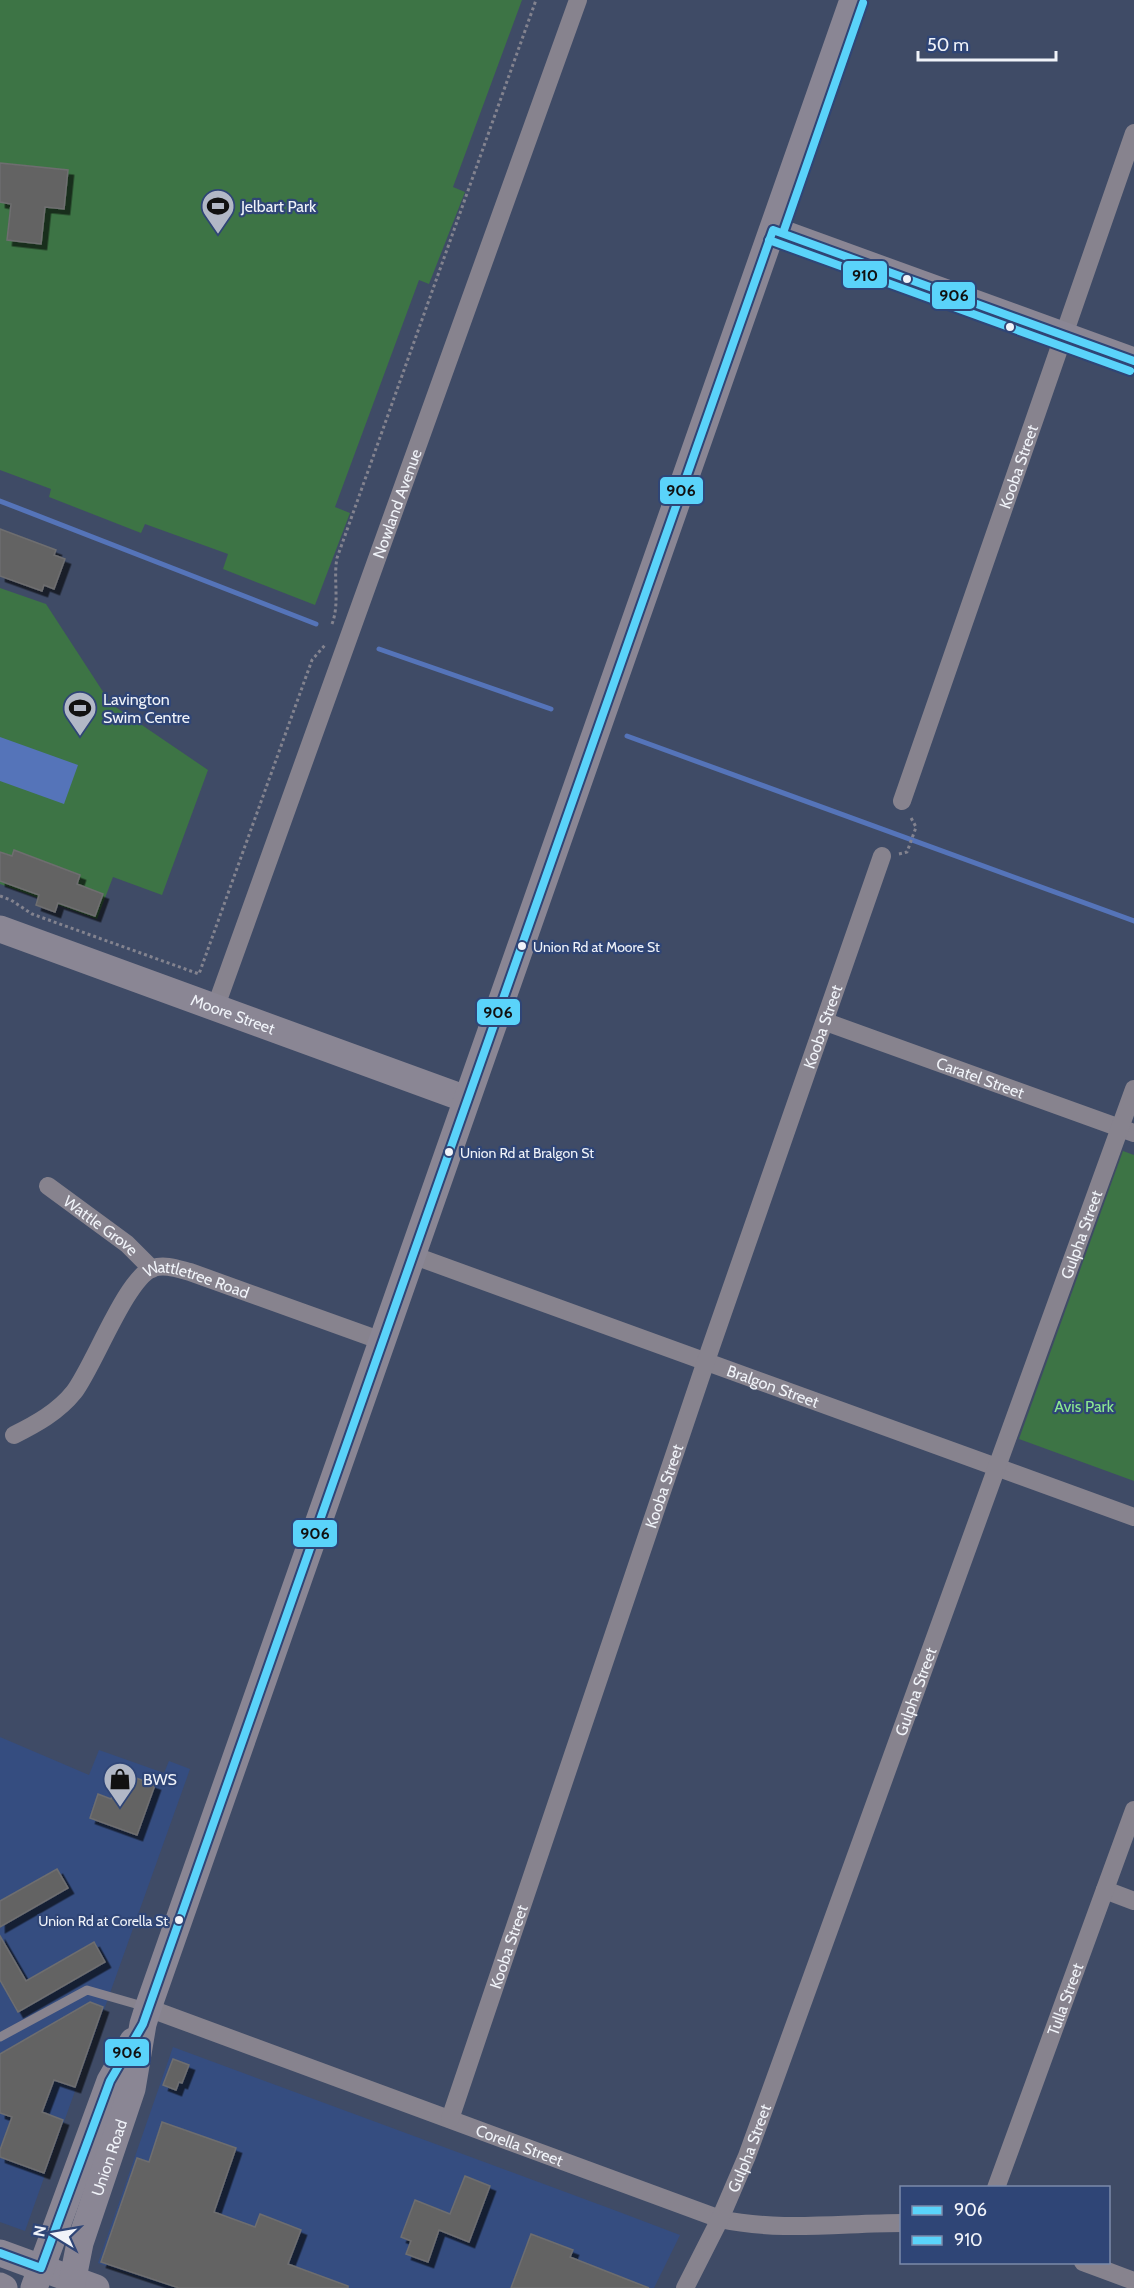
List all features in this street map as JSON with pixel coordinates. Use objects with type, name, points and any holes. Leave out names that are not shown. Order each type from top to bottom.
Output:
[{"type":"main road","name":"Union Road","points":[[80,2285],[80,2243],[132,2089],[146,2016],[466,1098],[853,0]]},
{"type":"main road","points":[[773,230],[1134,361]]},
{"type":"main road","name":"Moore Street","points":[[0,929],[466,1098]]},
{"type":"main road","name":"Union Road","points":[[37,2278],[110,2081],[146,2016]]},
{"type":"main road","points":[[0,2253],[37,2278],[80,2285]]},
{"type":"street","name":"Nowland Avenue","points":[[216,1006],[578,0]]},
{"type":"street","name":"Kooba Street","points":[[902,801],[1134,133]]},
{"type":"street","name":"Kooba Street","points":[[450,2119],[706,1361],[882,856]]},
{"type":"street","name":"Caratel Street","points":[[826,1022],[1127,1131]]},
{"type":"street","name":"Gulpha Street","points":[[685,2288],[720,2219],[747,2156],[997,1466],[1127,1131],[1134,1089]]},
{"type":"street","name":"Wattle Grove","points":[[48,1186],[127,1244],[152,1269]]},
{"type":"street","name":"Bralgon Street","points":[[412,1255],[1134,1517]]},
{"type":"street","name":"Wattletree Road","points":[[14,1436],[57,1409],[74,1392],[130,1292],[145,1273],[152,1269],[172,1267],[190,1272],[382,1341]]},
{"type":"street","name":"Tulla Street","points":[[996,2186],[1134,1810]]},
{"type":"street","points":[[1104,1890],[1134,1901]]},
{"type":"street","name":"Corella Street","points":[[146,2016],[450,2119],[720,2219],[774,2226],[900,2223]]},
{"type":"street","points":[[1088,2264],[1134,2281]]},
{"type":"lane","points":[[0,2037],[87,1990],[146,2016]]},
{"type":"path","points":[[331,628],[336,603],[337,558],[536,0]]},
{"type":"path","points":[[0,896],[11,900],[32,914],[199,974],[312,660],[324,648],[327,638]]},
{"type":"path","points":[[909,847],[915,830]]},
{"type":"shaded area","points":[[0,737],[78,765],[64,804],[0,781]]},
{"type":"shaded area","points":[[0,1737],[89,1775],[99,1750],[164,1773],[169,1761],[190,1769],[25,2231],[0,2222]]},
{"type":"shaded area","points":[[173,2047],[680,2235],[654,2288],[167,2288],[98,2263]]},
{"type":"green space","name":"Jelbart Park","points":[[0,0],[522,0],[453,187],[465,192],[429,284],[419,280],[335,507],[350,513],[315,605],[223,569],[228,554],[145,524],[141,533],[49,497],[51,489],[0,470]]},
{"type":"green space","name":"Lavington Swim Centre","points":[[0,588],[46,604],[111,704],[208,770],[162,895],[113,877],[97,919],[0,884]]},
{"type":"green space","name":"Avis Park","points":[[1123,1151],[1134,1155],[1134,1481],[1019,1439]]},
{"type":"building","points":[[0,163],[68,170],[64,209],[45,207],[41,244],[7,240],[11,204],[0,202]]},
{"type":"building","points":[[0,529],[56,550],[54,555],[65,559],[54,589],[44,585],[42,591],[0,576]]},
{"type":"building","points":[[14,850],[80,875],[77,884],[103,894],[95,916],[58,903],[55,912],[36,905],[39,895],[0,881],[0,852],[12,856]]},
{"type":"building","name":"BWS","points":[[120,1772],[155,1785],[137,1835],[90,1818],[98,1794],[111,1799]]},
{"type":"building","points":[[57,1869],[68,1888],[0,1927],[0,1901]]},
{"type":"building","points":[[0,1936],[26,1981],[94,1942],[105,1962],[18,2012],[0,1980]]},
{"type":"building","points":[[90,2002],[103,2007],[75,2087],[54,2080],[42,2112],[63,2120],[44,2173],[0,2157],[0,2150],[12,2117],[0,2113],[0,2054]]},
{"type":"building","points":[[173,2059],[189,2065],[182,2083],[179,2082],[176,2090],[163,2085]]},
{"type":"building","points":[[162,2122],[236,2148],[214,2212],[255,2227],[260,2214],[301,2230],[288,2264],[348,2286],[348,2288],[179,2288],[101,2262],[137,2158],[149,2162]]},
{"type":"building","points":[[465,2176],[490,2186],[469,2242],[439,2230],[428,2262],[406,2254],[411,2241],[401,2237],[415,2200],[450,2214]]},
{"type":"building","points":[[531,2234],[573,2250],[570,2257],[649,2288],[511,2288]]},
{"type":"waterway","points":[[0,501],[316,624]]},
{"type":"waterway","points":[[379,649],[551,709]]},
{"type":"waterway","points":[[627,736],[1134,921]]},
{"type":"transit line","name":"910","points":[[783,233],[863,3]]},
{"type":"transit line","name":"906","points":[[773,230],[1134,361]]},
{"type":"transit line","name":"906","points":[[0,2253],[41,2268],[110,2081],[143,2024],[773,230]]},
{"type":"transit line","name":"910","points":[[769,240],[1130,371]]},
{"type":"place","name":"Jelbart Park","points":[[218,235]]},
{"type":"place","name":"Lavington Swim Centre","points":[[80,737]]},
{"type":"place","name":"Union Rd at Moore St","points":[[522,946]]},
{"type":"place","name":"Union Rd at Bralgon St","points":[[449,1152]]},
{"type":"place","name":"BWS","points":[[120,1808]]},
{"type":"place","name":"Union Rd at Corella St","points":[[179,1920]]}]
